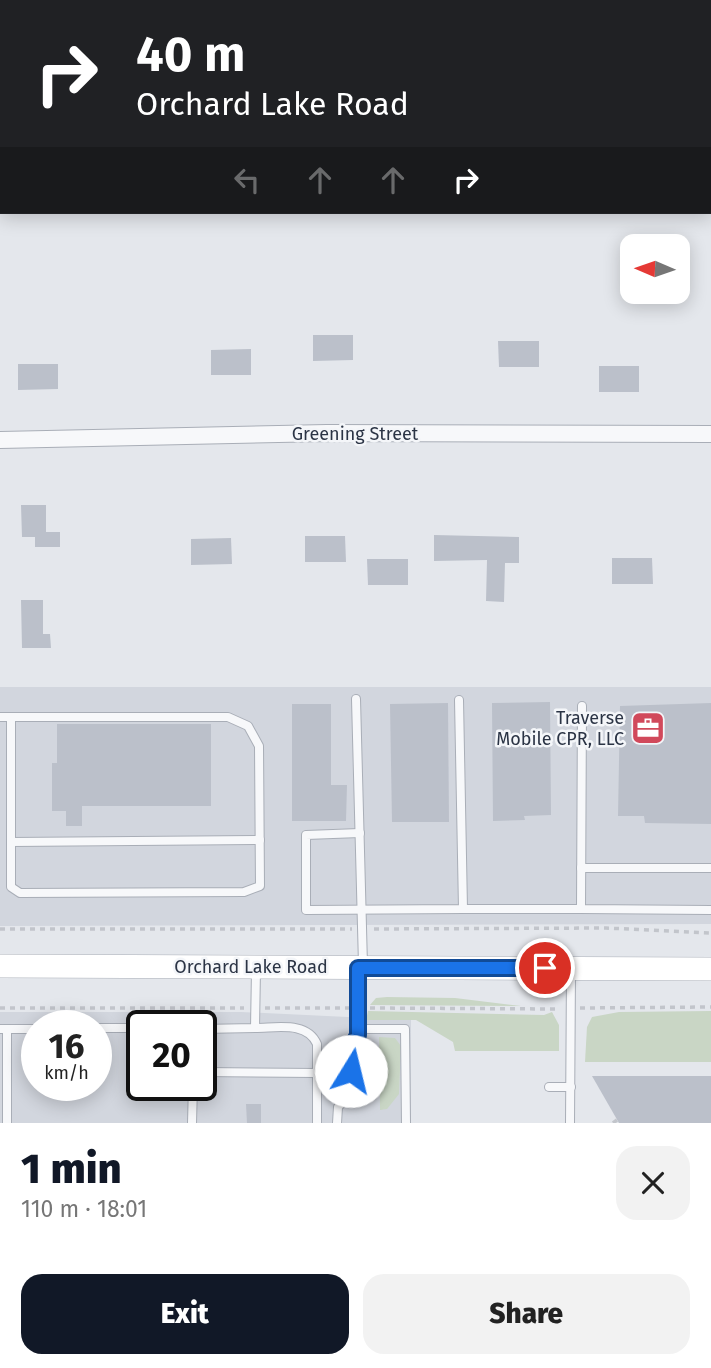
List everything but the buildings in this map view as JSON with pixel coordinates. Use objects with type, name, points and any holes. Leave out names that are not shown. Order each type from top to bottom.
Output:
[{"type":"main road","name":"Orchard Lake Road","points":[[0,966],[711,969]]},
{"type":"street","name":"Greening Street","points":[[0,440],[327,433],[711,434]]},
{"type":"lane","points":[[337,1123],[338,1107],[352,1093],[351,1049],[358,1029],[361,968],[356,699]]},
{"type":"lane","points":[[458,700],[463,909]]},
{"type":"lane","points":[[581,908],[582,706]]},
{"type":"lane","points":[[0,717],[11,717],[228,717],[248,726],[259,746],[260,886],[244,892],[20,893],[11,887],[11,717]]},
{"type":"lane","points":[[360,833],[306,835],[306,911],[581,908],[711,910]]},
{"type":"lane","points":[[11,842],[260,840]]},
{"type":"lane","points":[[581,868],[711,869]]},
{"type":"lane","points":[[255,1028],[256,967]]},
{"type":"lane","points":[[570,1123],[571,968]]},
{"type":"lane","points":[[7,1123],[4,1103],[3,1029],[21,1029]]},
{"type":"lane","points":[[217,1029],[307,1030],[317,1044],[317,1123]]},
{"type":"lane","points":[[358,1029],[405,1029],[406,1123]]},
{"type":"lane","points":[[217,1072],[317,1073]]},
{"type":"lane","points":[[549,1087],[570,1087]]},
{"type":"lane","points":[[192,1123],[193,1101]]},
{"type":"shaded area","points":[[0,687],[711,687],[711,924],[0,926]]},
{"type":"shaded area","points":[[0,1012],[21,1012],[21,1101],[112,1101],[112,1012],[126,1012],[126,1101],[217,1101],[217,1012],[411,1020],[411,1123],[0,1123]]},
{"type":"green space","points":[[376,998],[455,998],[521,1006],[370,1005]]},
{"type":"green space","points":[[368,1011],[544,1015],[552,1012],[559,1025],[559,1051],[455,1051],[453,1042],[416,1020],[366,1020]]},
{"type":"green space","points":[[711,1011],[711,1062],[585,1062],[587,1027],[592,1017],[619,1012]]},
{"type":"green space","points":[[379,1037],[395,1038],[401,1046],[399,1094],[387,1109],[380,1110]]},
{"type":"place","name":"Traverse Mobile CPR, LLC","points":[[648,728]]},
{"type":"route","points":[[351,1071],[351,1049],[358,1035],[358,968],[545,968]]}]
